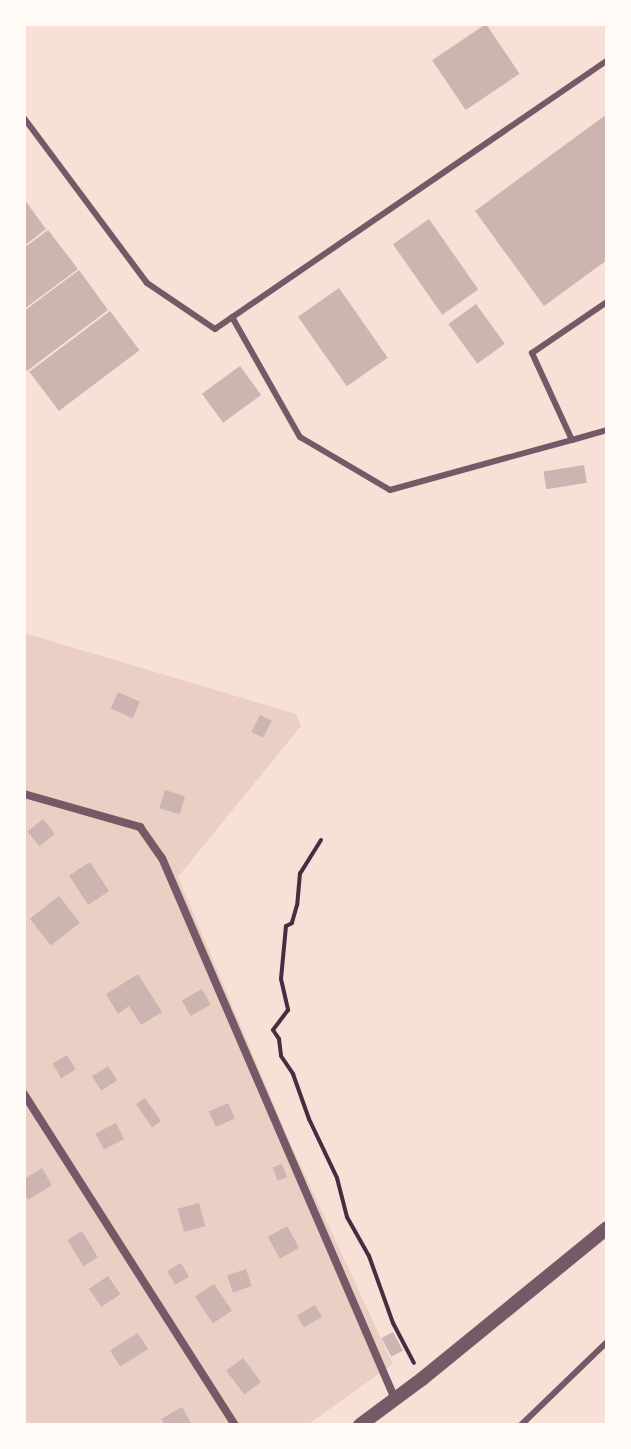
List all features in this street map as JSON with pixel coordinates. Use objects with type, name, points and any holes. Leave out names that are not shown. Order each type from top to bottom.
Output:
[{"type":"street","points":[[24,794],[140,827],[162,858],[396,1400]]},
{"type":"street","points":[[24,1094],[235,1425]]},
{"type":"street","points":[[360,1425],[396,1400],[607,1228]]},
{"type":"lane","points":[[24,118],[147,283],[215,329],[607,61]]},
{"type":"lane","points":[[572,440],[532,353],[607,302]]},
{"type":"lane","points":[[232,317],[300,437],[390,490],[607,430]]},
{"type":"lane","points":[[521,1425],[607,1342]]},
{"type":"path","points":[[321,840],[300,873],[297,905],[292,923],[286,926],[281,979],[288,1010],[273,1030],[279,1039],[281,1056],[293,1074],[309,1119],[337,1178],[347,1217],[369,1256],[393,1323],[422,1379]]},
{"type":"shaded area","points":[[24,633],[296,714],[301,726],[178,877],[291,1145],[393,1364],[307,1425],[24,1425]]},
{"type":"building","points":[[486,24],[520,74],[466,110],[432,60]]},
{"type":"building","points":[[607,114],[607,260],[544,306],[475,211]]},
{"type":"building","points":[[24,199],[46,229],[24,246]]},
{"type":"building","points":[[429,219],[478,289],[442,315],[393,244]]},
{"type":"building","points":[[48,230],[78,269],[24,309],[24,248]]},
{"type":"building","points":[[79,270],[108,310],[27,371],[24,366],[24,311]]},
{"type":"building","points":[[339,288],[388,358],[347,386],[298,317]]},
{"type":"building","points":[[476,304],[505,344],[477,364],[448,324]]},
{"type":"building","points":[[110,311],[139,350],[59,411],[29,372]]},
{"type":"building","points":[[240,366],[261,395],[223,423],[202,394]]},
{"type":"building","points":[[584,465],[587,483],[546,489],[544,471]]},
{"type":"building","points":[[118,692],[140,702],[133,718],[111,708]]},
{"type":"building","points":[[260,715],[272,721],[263,738],[251,732]]},
{"type":"building","points":[[165,790],[185,796],[180,814],[159,808]]},
{"type":"building","points":[[43,819],[55,834],[39,846],[27,832]]},
{"type":"building","points":[[90,862],[109,891],[88,905],[69,876]]},
{"type":"building","points":[[59,896],[80,923],[51,946],[30,919]]},
{"type":"building","points":[[138,974],[162,1012],[141,1025],[129,1006],[118,1014],[106,994]]},
{"type":"building","points":[[202,989],[211,1005],[191,1016],[182,1000]]},
{"type":"building","points":[[67,1055],[76,1070],[61,1078],[52,1064]]},
{"type":"building","points":[[108,1066],[117,1080],[101,1091],[92,1076]]},
{"type":"building","points":[[145,1098],[161,1121],[152,1127],[136,1104]]},
{"type":"building","points":[[228,1103],[235,1119],[216,1127],[209,1112]]},
{"type":"building","points":[[116,1123],[124,1139],[104,1149],[96,1133]]},
{"type":"building","points":[[282,1164],[287,1177],[278,1181],[273,1168]]},
{"type":"building","points":[[42,1168],[52,1185],[28,1200],[24,1193],[24,1179]]},
{"type":"building","points":[[199,1203],[205,1226],[184,1232],[178,1209]]},
{"type":"building","points":[[287,1226],[299,1248],[280,1259],[268,1237]]},
{"type":"building","points":[[82,1231],[98,1258],[83,1266],[67,1240]]},
{"type":"building","points":[[181,1263],[189,1277],[175,1285],[167,1271]]},
{"type":"building","points":[[246,1269],[252,1286],[233,1293],[227,1276]]},
{"type":"building","points":[[108,1276],[120,1294],[101,1307],[89,1289]]},
{"type":"building","points":[[214,1284],[232,1311],[213,1323],[195,1297]]},
{"type":"building","points":[[315,1305],[322,1317],[304,1328],[297,1316]]},
{"type":"building","points":[[393,1332],[403,1351],[391,1357],[382,1338]]},
{"type":"building","points":[[138,1333],[148,1349],[120,1367],[110,1350]]},
{"type":"building","points":[[243,1358],[261,1382],[244,1395],[226,1371]]},
{"type":"building","points":[[182,1407],[192,1425],[165,1425],[161,1419]]}]
